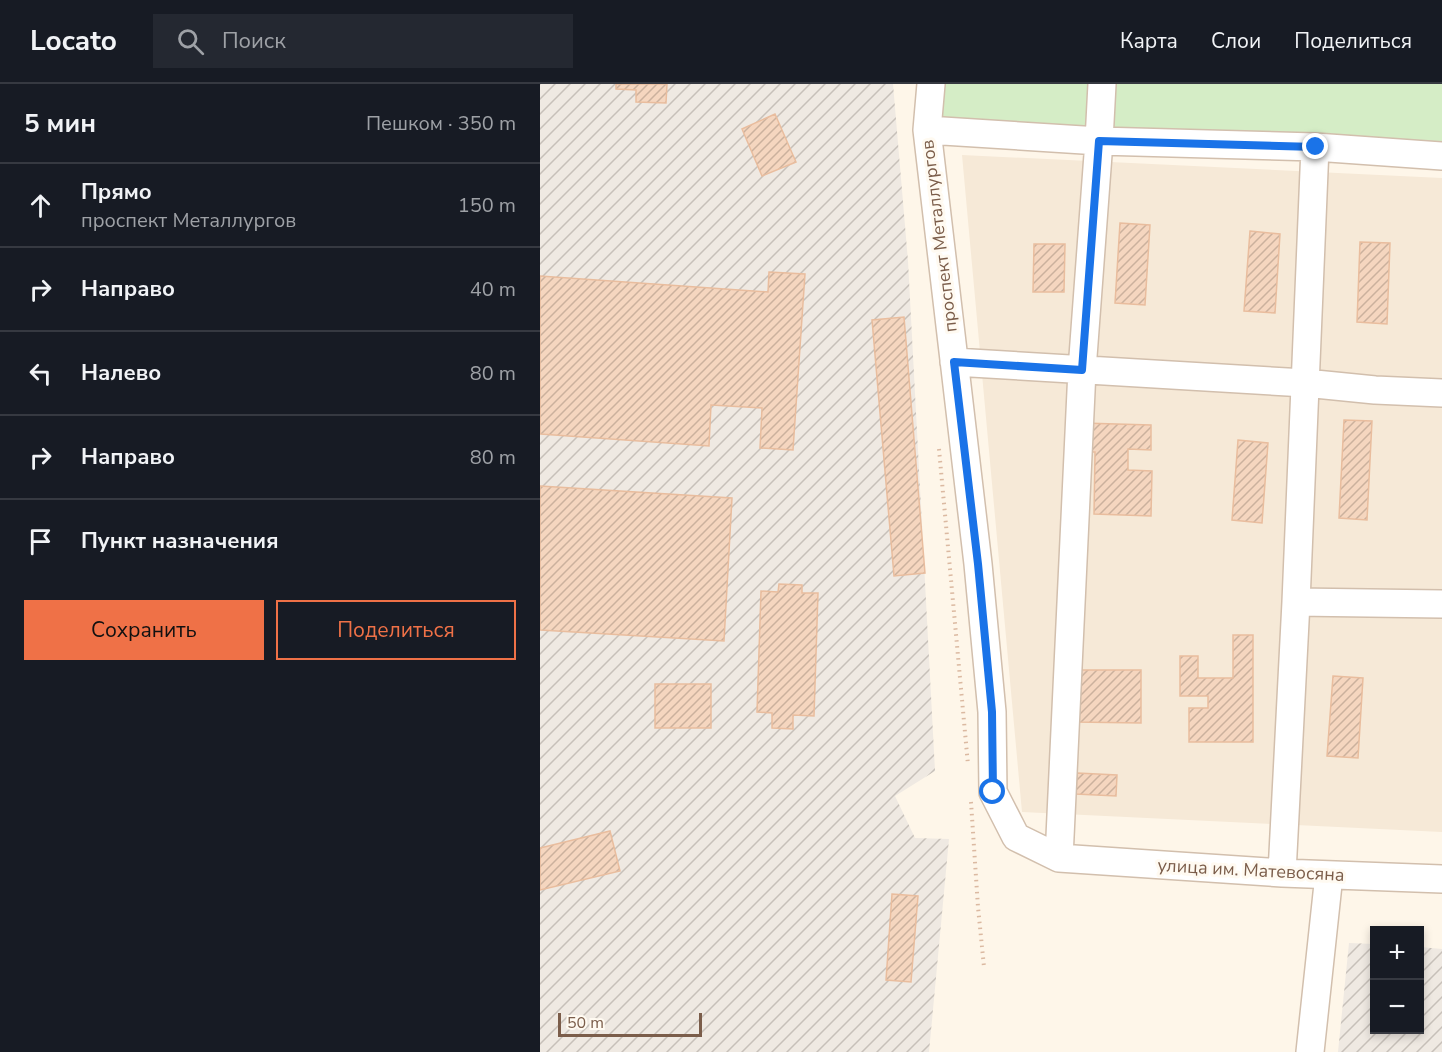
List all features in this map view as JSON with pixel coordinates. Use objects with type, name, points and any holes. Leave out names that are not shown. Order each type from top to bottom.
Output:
[{"type":"street","name":"проспект Металлургов","points":[[931,84],[927,130],[978,564],[992,712],[993,792],[1016,837],[1059,858]]},
{"type":"street","points":[[1059,858],[1082,370],[1102,84]]},
{"type":"street","points":[[927,130],[1099,141],[1316,147],[1442,156]]},
{"type":"street","points":[[1282,873],[1316,147]]},
{"type":"street","points":[[954,362],[1442,393]]},
{"type":"street","points":[[1296,602],[1442,604]]},
{"type":"street","name":"улица им. Матевосяна","points":[[1059,858],[1282,873],[1442,879]]},
{"type":"street","points":[[1310,1052],[1329,875]]},
{"type":"path","points":[[971,800],[984,967]]},
{"type":"shaded area","points":[[540,84],[893,84],[908,261],[935,771],[895,796],[915,838],[949,839],[929,1052],[540,1052]]},
{"type":"shaded area","points":[[962,155],[1442,178],[1442,832],[1022,812]]},
{"type":"shaded area","points":[[1349,943],[1370,944],[1370,1034],[1424,1034],[1424,947],[1442,949],[1442,1052],[1338,1052]]},
{"type":"green space","points":[[935,84],[1442,84],[1442,152],[932,132]]},
{"type":"building","points":[[616,84],[667,84],[666,103],[636,102],[636,90],[616,89]]},
{"type":"building","points":[[775,114],[796,162],[762,176],[742,129]]},
{"type":"building","points":[[1120,223],[1150,225],[1145,305],[1115,303]]},
{"type":"building","points":[[1250,231],[1280,234],[1275,313],[1244,311]]},
{"type":"building","points":[[1360,242],[1390,243],[1387,324],[1357,322]]},
{"type":"building","points":[[1034,244],[1065,244],[1064,292],[1033,292]]},
{"type":"building","points":[[769,272],[805,274],[793,450],[760,448],[762,408],[711,405],[709,446],[540,434],[540,276],[768,292]]},
{"type":"building","points":[[904,317],[925,573],[894,576],[872,320]]},
{"type":"building","points":[[1344,420],[1372,421],[1367,520],[1339,518]]},
{"type":"building","points":[[1082,423],[1151,425],[1151,450],[1128,449],[1128,470],[1152,471],[1151,516],[1094,514],[1095,452],[1081,452]]},
{"type":"building","points":[[1238,440],[1268,443],[1262,523],[1232,520]]},
{"type":"building","points":[[540,486],[732,498],[724,641],[540,630]]},
{"type":"building","points":[[779,584],[802,585],[802,593],[818,593],[814,716],[793,715],[793,729],[772,728],[772,713],[757,712],[761,591],[778,592]]},
{"type":"building","points":[[1233,635],[1253,635],[1253,742],[1189,742],[1189,708],[1208,708],[1208,696],[1180,696],[1180,656],[1198,656],[1198,678],[1233,678]]},
{"type":"building","points":[[1075,670],[1141,670],[1141,723],[1075,722]]},
{"type":"building","points":[[1333,676],[1363,678],[1358,758],[1327,756]]},
{"type":"building","points":[[655,684],[711,684],[711,728],[655,728]]},
{"type":"building","points":[[1077,773],[1117,775],[1116,796],[1076,794]]},
{"type":"building","points":[[610,831],[620,871],[540,890],[540,848]]},
{"type":"building","points":[[892,894],[918,896],[911,982],[886,980]]},
{"type":"route","points":[[993,792],[992,712],[978,564],[954,362],[1082,370],[1099,141],[1316,147]]}]
